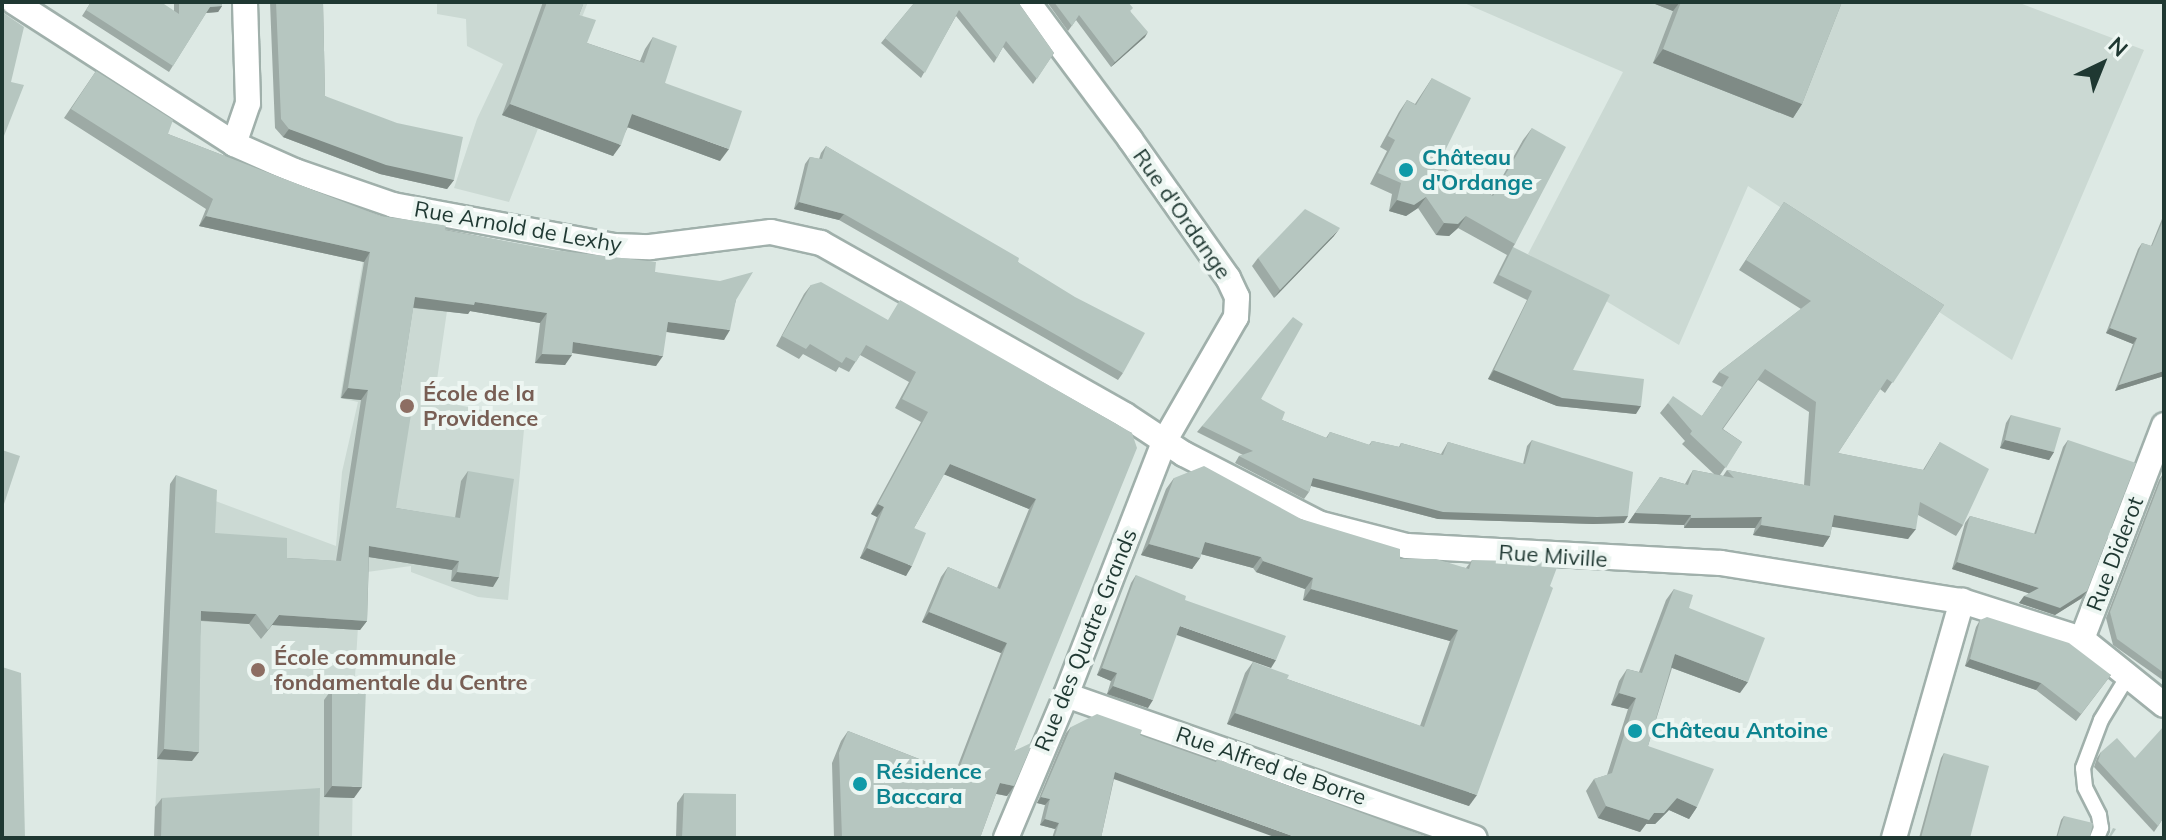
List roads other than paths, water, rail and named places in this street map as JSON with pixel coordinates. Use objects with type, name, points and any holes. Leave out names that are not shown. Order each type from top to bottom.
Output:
[{"type":"street","name":"Rue Arnold de Lexhy","points":[[14,2],[234,144],[295,171],[393,205],[579,242],[650,247],[771,232],[821,243],[848,255],[1165,440]]},
{"type":"street","points":[[234,144],[248,103],[245,2]]},
{"type":"street","name":"Rue d'Ordange","points":[[1028,2],[1130,139],[1228,278],[1237,297],[1236,317],[1165,440]]},
{"type":"street","name":"Rue Diderot","points":[[2082,639],[2164,425]]},
{"type":"street","name":"Rue Miville","points":[[1165,440],[1206,466],[1318,523],[1407,546],[1721,563],[1962,601],[2082,639]]},
{"type":"street","name":"Rue des Quatre Grands","points":[[1006,838],[1066,695],[1165,440]]},
{"type":"street","points":[[1894,838],[1962,601]]},
{"type":"street","points":[[2082,639],[2164,705]]},
{"type":"street","name":"Rue Alfred de Borre","points":[[1066,695],[1475,838]]},
{"type":"lane","points":[[2097,838],[2101,828],[2099,815],[2085,787],[2083,768],[2101,720],[2128,676]]},
{"type":"place","name":"Château d'Ordange","points":[[1406,170]]},
{"type":"place","name":"École de la Providence","points":[[407,406]]},
{"type":"place","name":"École communale fondamentale du Centre","points":[[258,670]]},
{"type":"place","name":"Château Antoine","points":[[1635,731]]},
{"type":"place","name":"Résidence Baccara","points":[[860,784]]}]
